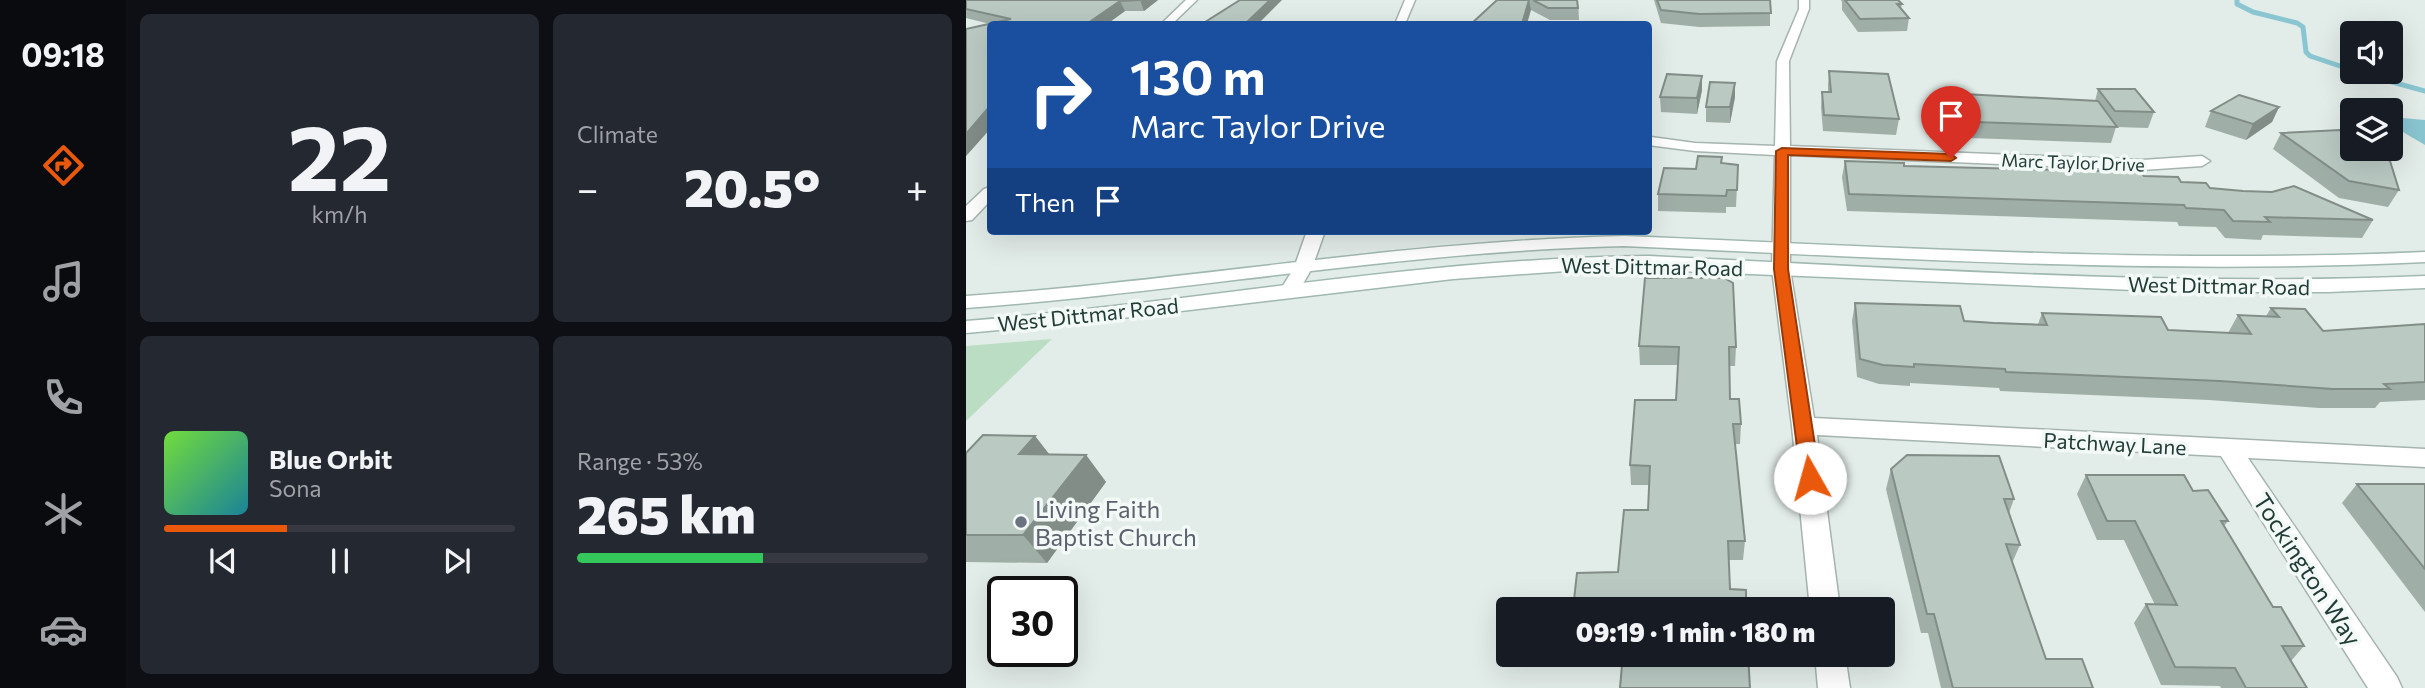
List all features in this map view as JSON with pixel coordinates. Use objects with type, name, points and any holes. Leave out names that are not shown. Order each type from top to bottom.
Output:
[{"type":"street","points":[[1170,21],[1192,0]]},
{"type":"street","points":[[1401,21],[1410,0]]},
{"type":"street","points":[[1804,0],[1804,9],[1783,61],[1781,258],[1824,597]]},
{"type":"street","name":"Marc Taylor Drive","points":[[1652,141],[1695,147],[2142,165],[2202,161]]},
{"type":"street","points":[[966,216],[987,195]]},
{"type":"street","points":[[1289,292],[1303,268],[1315,235]]},
{"type":"street","name":"West Dittmar Road","points":[[966,302],[1095,292],[1479,247],[1624,241],[1781,258],[2182,286],[2328,286],[2425,282]]},
{"type":"street","name":"West Dittmar Road","points":[[966,327],[1542,264],[1781,258],[2179,264],[2319,263],[2425,257]]},
{"type":"street","name":"Patchway Lane","points":[[1804,426],[2425,458]]},
{"type":"street","name":"Tockington Way","points":[[2229,449],[2386,688]]},
{"type":"street","points":[[1832,667],[1834,688]]},
{"type":"green space","points":[[1052,339],[966,421],[966,346]]},
{"type":"water","points":[[2403,118],[2425,120],[2425,145],[2403,132]]},
{"type":"building","points":[[966,0],[1140,0],[1120,1],[1091,21],[1002,21],[1011,19],[966,9]]},
{"type":"building","points":[[1240,0],[1270,0],[1248,21],[1207,21]]},
{"type":"building","points":[[1497,0],[1529,0],[1523,21],[1474,21]]},
{"type":"building","points":[[1533,0],[1577,0],[1578,8],[1548,8]]},
{"type":"building","points":[[1657,0],[1770,0],[1771,13],[1699,14],[1661,10]]},
{"type":"building","points":[[1845,0],[1898,0],[1902,4],[1897,4],[1909,18],[1860,19]]},
{"type":"building","points":[[987,24],[987,110],[966,134],[966,29]]},
{"type":"building","points":[[1829,71],[1888,74],[1899,119],[1824,115],[1822,92],[1831,92]]},
{"type":"building","points":[[1667,74],[1702,76],[1697,98],[1660,97]]},
{"type":"building","points":[[1710,82],[1735,83],[1730,107],[1706,107]]},
{"type":"building","points":[[2098,89],[2135,89],[2154,112],[2115,111]]},
{"type":"building","points":[[1963,94],[2098,101],[2117,127],[1944,121],[1932,99],[1965,100]]},
{"type":"building","points":[[2239,95],[2279,107],[2253,124],[2211,111]]},
{"type":"building","points":[[2340,130],[2340,161],[2390,161],[2399,190],[2349,181],[2281,133]]},
{"type":"building","points":[[1698,156],[1722,157],[1721,163],[1738,165],[1737,190],[1727,190],[1726,196],[1658,194],[1664,168],[1696,169]]},
{"type":"building","points":[[1845,161],[1904,163],[1904,166],[2141,172],[2144,176],[2178,177],[2181,182],[2206,183],[2210,188],[2243,191],[2272,192],[2294,186],[2373,220],[2265,217],[2270,222],[2233,221],[2224,210],[2186,208],[2184,205],[1849,194]]},
{"type":"building","points":[[1645,278],[1724,278],[1733,283],[1736,347],[1729,347],[1730,399],[1739,399],[1741,424],[1733,424],[1745,541],[1728,541],[1730,589],[1746,590],[1746,597],[1574,597],[1577,573],[1618,572],[1624,510],[1648,510],[1650,466],[1630,465],[1635,400],[1676,400],[1679,347],[1639,346]]},
{"type":"building","points":[[1855,303],[1960,306],[1964,321],[1994,323],[2047,325],[2042,313],[2161,317],[2168,330],[2251,334],[2238,315],[2279,317],[2271,308],[2305,309],[2323,331],[2425,324],[2425,382],[2384,384],[2390,389],[2333,389],[2220,381],[2006,372],[2005,369],[1914,364],[1914,367],[1883,365],[1860,359]]},
{"type":"building","points":[[983,435],[1035,436],[1019,454],[1086,455],[1023,535],[966,535],[966,453]]},
{"type":"building","points":[[1907,455],[1999,456],[2014,499],[2004,499],[2020,545],[2006,544],[2046,659],[2082,659],[2093,688],[1953,688],[1934,614],[1927,614],[1891,469]]},
{"type":"building","points":[[2086,475],[2184,475],[2193,491],[2208,490],[2228,521],[2221,521],[2273,607],[2281,607],[2304,646],[2282,646],[2307,688],[2246,688],[2235,668],[2175,667],[2146,604],[2177,605],[2135,521],[2107,521]]},
{"type":"building","points":[[2357,484],[2425,484],[2425,569]]},
{"type":"building","points":[[1622,667],[1749,667],[1750,688],[1620,688]]},
{"type":"waterway","points":[[2237,0],[2237,4],[2253,12],[2297,23],[2303,27],[2306,52],[2310,56],[2340,66]]},
{"type":"waterway","points":[[2400,84],[2425,91]]},
{"type":"place","name":"Living Faith Baptist Church","points":[[1021,522]]},
{"type":"route","points":[[1810,478],[1781,269],[1782,151],[1951,158]]}]
